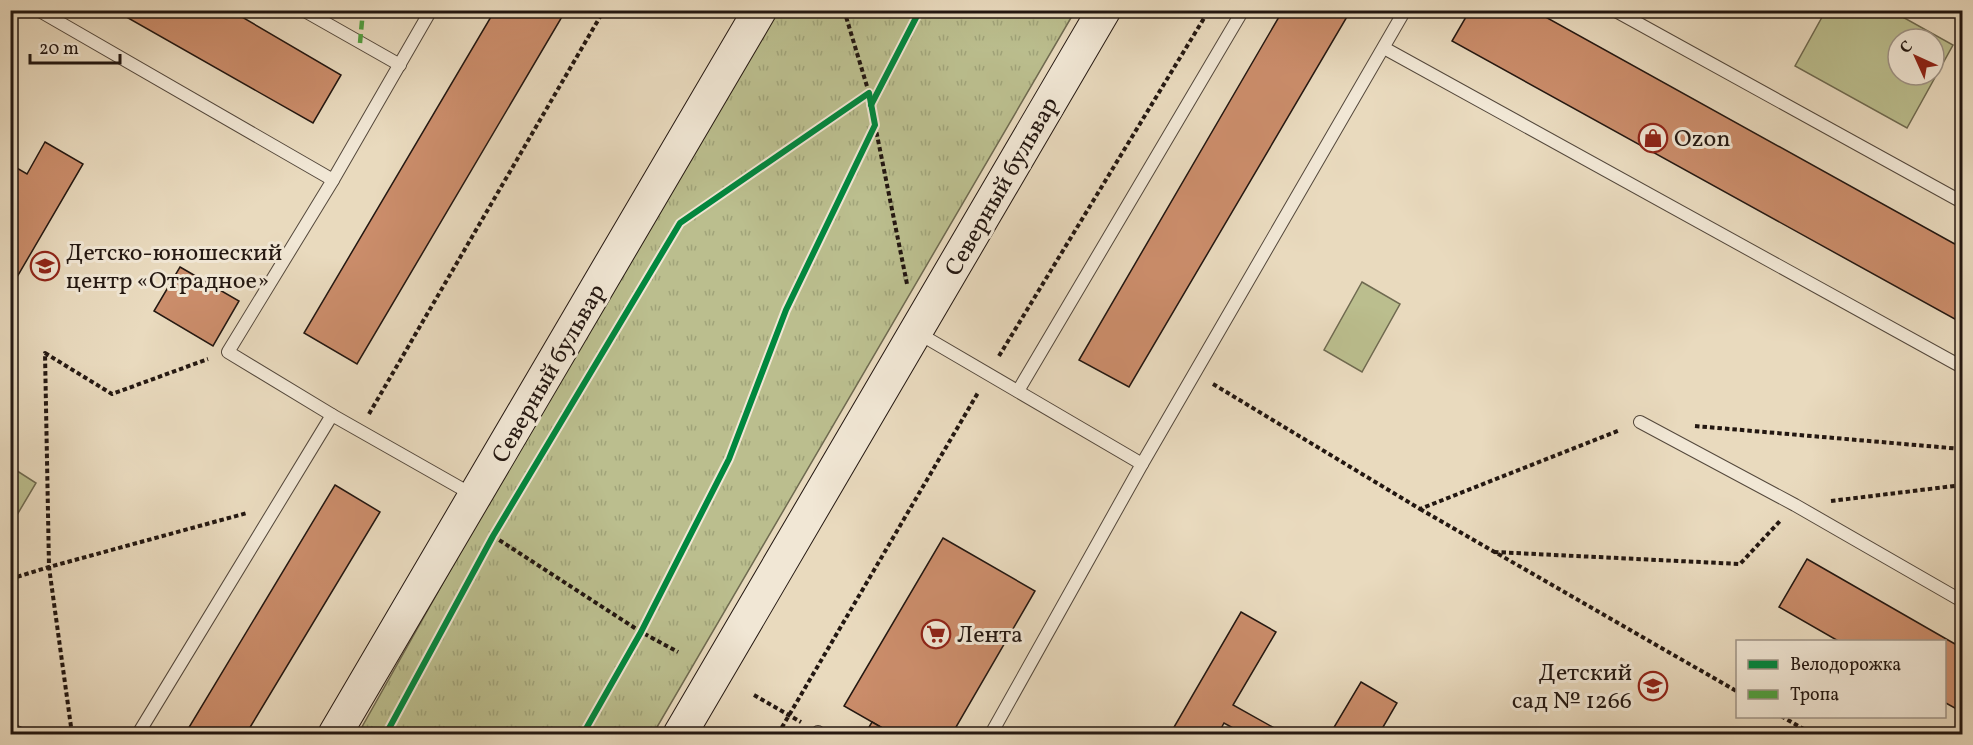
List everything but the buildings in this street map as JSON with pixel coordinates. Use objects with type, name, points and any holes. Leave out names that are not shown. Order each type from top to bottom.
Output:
[{"type":"main road","name":"Северный бульвар","points":[[335,735],[760,10]]},
{"type":"main road","name":"Северный бульвар","points":[[680,735],[1104,10]]},
{"type":"lane","points":[[38,10],[333,180]]},
{"type":"lane","points":[[303,10],[400,65]]},
{"type":"lane","points":[[431,10],[333,180],[228,352],[475,497]]},
{"type":"lane","points":[[1018,391],[1243,10]]},
{"type":"lane","points":[[991,735],[1142,464],[1405,10]]},
{"type":"lane","points":[[1614,10],[1962,202]]},
{"type":"lane","points":[[1384,48],[1962,367]]},
{"type":"lane","points":[[916,332],[1142,464]]},
{"type":"lane","points":[[138,735],[332,415]]},
{"type":"lane","points":[[1640,422],[1795,505],[1962,601]]},
{"type":"lane","points":[[10,729],[21,735]]},
{"type":"path","points":[[360,430],[604,10]]},
{"type":"path","points":[[844,10],[869,93]]},
{"type":"path","points":[[875,125],[907,286]]},
{"type":"path","points":[[72,735],[49,567],[45,354],[112,394],[228,352]]},
{"type":"path","points":[[1194,373],[1420,509],[1736,691]]},
{"type":"path","points":[[1420,509],[1640,422]]},
{"type":"path","points":[[1688,426],[1962,449]]},
{"type":"path","points":[[1494,552],[1740,564],[1795,505],[1962,485]]},
{"type":"path","points":[[10,579],[278,504]]},
{"type":"path","points":[[493,536],[641,632],[678,652]]},
{"type":"path","points":[[754,695],[817,733]]},
{"type":"path","points":[[1782,718],[1812,735]]},
{"type":"green space","points":[[1826,10],[1892,11],[1921,27],[1886,27],[1886,87],[1930,87],[1907,128],[1795,66]]},
{"type":"green space","points":[[774,11],[1075,11],[653,734],[358,734],[613,281]]},
{"type":"green space","points":[[1946,41],[1953,45],[1946,58]]},
{"type":"green space","points":[[1362,282],[1400,304],[1362,372],[1324,350]]},
{"type":"green space","points":[[11,467],[36,483],[11,525]]},
{"type":"marked path","points":[[360,43],[363,10]]},
{"type":"cycle path","points":[[871,105],[920,10]]},
{"type":"cycle path","points":[[386,734],[493,536],[680,223],[869,93],[875,125],[786,310],[729,459],[641,632],[583,734]]},
{"type":"place","name":"Ozon","points":[[1653,138]]},
{"type":"place","name":"Детско-юношеский центр «Отрадное»","points":[[45,266]]},
{"type":"place","name":"Лента","points":[[936,634]]},
{"type":"place","name":"Детский сад № 1266","points":[[1653,686]]}]
